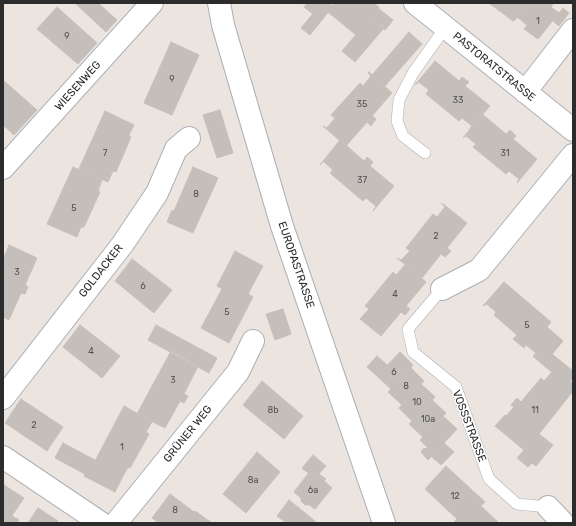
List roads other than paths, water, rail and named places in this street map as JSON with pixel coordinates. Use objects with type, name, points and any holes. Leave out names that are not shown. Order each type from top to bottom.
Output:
[{"type":"street","name":"WIESENWEG","points":[[3,168],[152,3]]},
{"type":"street","name":"EUROPASTRASSE","points":[[219,3],[223,25],[282,226],[384,523]]},
{"type":"street","name":"PASTORATSTRASSE","points":[[415,3],[573,130]]},
{"type":"street","points":[[525,92],[573,30]]},
{"type":"street","name":"GOLDACKER","points":[[3,398],[122,245],[158,193],[176,149],[189,138]]},
{"type":"street","name":"VOSSSTRASSE","points":[[442,289],[479,270],[573,154]]},
{"type":"street","name":"GRÜNER WEG","points":[[116,523],[238,372],[252,341]]},
{"type":"street","points":[[3,457],[101,523]]},
{"type":"street","name":"VOSSSTRASSE","points":[[548,507],[563,523]]},
{"type":"lane","points":[[424,153],[403,136],[397,121],[399,100],[413,73],[445,28]]},
{"type":"lane","name":"VOSSSTRASSE","points":[[442,289],[408,329],[413,352],[456,387],[489,479],[517,504],[548,507]]}]
